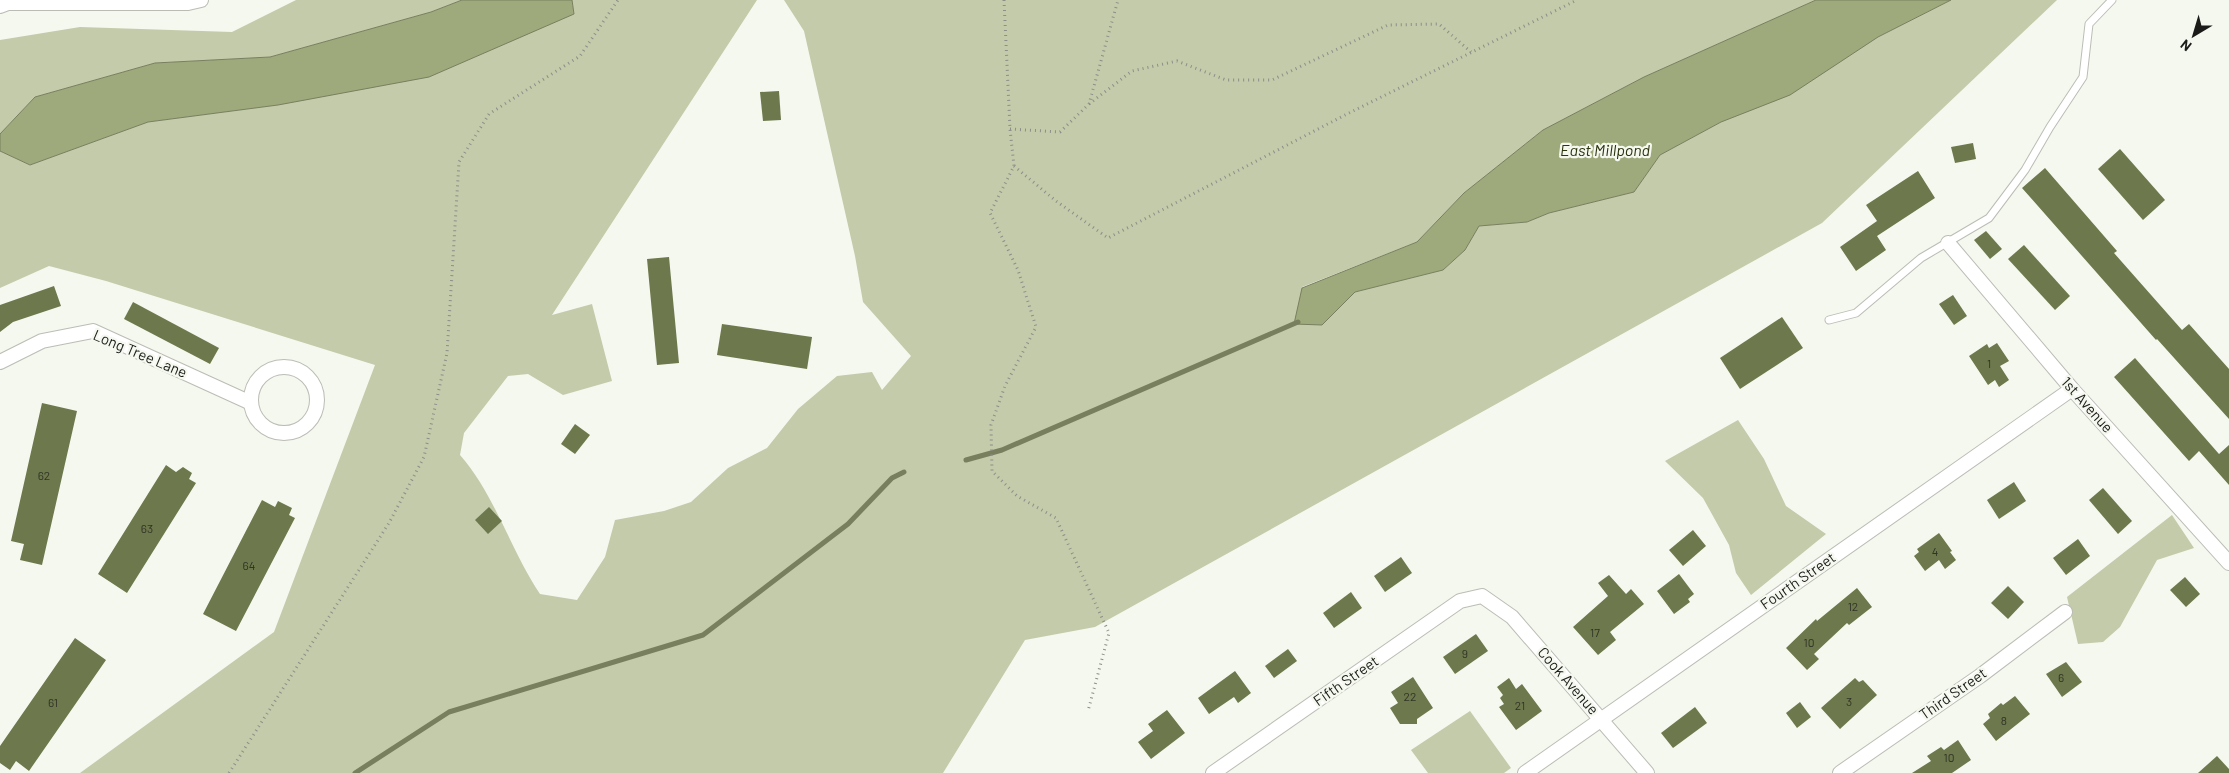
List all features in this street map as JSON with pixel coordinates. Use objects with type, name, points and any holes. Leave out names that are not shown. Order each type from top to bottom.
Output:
[{"type":"street","points":[[0,6],[8,3],[188,3],[201,0]]},
{"type":"street","name":"1st Avenue","points":[[1948,243],[2072,390],[2229,563]]},
{"type":"street","name":"Long Tree Lane","points":[[0,362],[42,341],[92,331],[251,403]]},
{"type":"street","points":[[281,366],[296,369],[310,377],[316,386],[317,409],[312,420],[303,428],[287,433],[270,430],[261,424],[254,414],[251,403],[251,393],[255,383],[266,372],[281,366]]},
{"type":"street","name":"Fourth Street","points":[[1525,773],[2072,390]]},
{"type":"street","name":"Cook Avenue","points":[[1482,596],[1512,617],[1647,773]]},
{"type":"street","name":"Fifth Street","points":[[1213,773],[1460,601],[1482,596]]},
{"type":"street","name":"Third Street","points":[[1840,773],[1980,676],[2065,612]]},
{"type":"lane","points":[[1829,320],[1856,313],[1921,258],[1988,218],[2025,170],[2050,126],[2084,78],[2089,24],[2112,0]]},
{"type":"path","points":[[229,773],[390,523],[424,457],[447,353],[459,162],[489,114],[580,56],[618,0]]},
{"type":"path","points":[[1089,104],[1118,0]]},
{"type":"path","points":[[1014,166],[1056,201],[1108,238],[1576,0]]},
{"type":"path","points":[[1003,1],[1010,129],[1014,166],[990,213],[1018,270],[1036,327],[1005,386],[991,425],[992,471],[1017,496],[1056,518],[1109,634],[1088,712]]},
{"type":"path","points":[[1010,129],[1060,132],[1089,104],[1132,71],[1177,61],[1226,80],[1272,80],[1388,25],[1439,24],[1471,52]]},
{"type":"shaded area","points":[[296,0],[462,0],[431,12],[270,57],[155,63],[35,97],[0,134],[0,40],[80,27],[232,32]]},
{"type":"shaded area","points":[[572,0],[757,0],[552,315],[592,304],[612,381],[563,395],[528,374],[508,376],[464,433],[460,455],[483,487],[529,577],[540,594],[577,600],[605,557],[615,520],[664,511],[691,502],[728,468],[767,448],[798,409],[837,376],[872,372],[882,390],[911,356],[863,302],[855,256],[804,31],[784,0],[1816,0],[1644,77],[1543,130],[1464,193],[1417,242],[1302,287],[1322,325],[1355,292],[1443,270],[1465,250],[1479,226],[1527,222],[1549,213],[1634,192],[1660,155],[1878,37],[1951,0],[2057,0],[1822,223],[1095,627],[1025,640],[943,773],[80,773],[274,632],[375,365],[106,281],[49,266],[0,288],[0,151],[30,165],[148,122],[278,105],[574,14]]},
{"type":"shaded area","points":[[1738,420],[1764,459],[1786,506],[1826,534],[1751,595],[1736,573],[1729,545],[1703,498],[1665,461]]},
{"type":"shaded area","points":[[2172,515],[2194,548],[2157,560],[2120,627],[2103,642],[2078,644],[2067,597]]},
{"type":"shaded area","points":[[1470,711],[1511,768],[1504,773],[1428,773],[1411,750]]},
{"type":"water","points":[[462,0],[572,0],[574,14],[429,77],[278,105],[148,122],[30,165],[0,151],[0,134],[35,97],[155,63],[270,57],[431,12]]},
{"type":"water","name":"East Millpond","points":[[1816,0],[1951,0],[1878,37],[1790,95],[1721,122],[1660,155],[1634,192],[1549,213],[1527,222],[1479,226],[1465,250],[1443,270],[1355,292],[1322,325],[1294,324],[1302,288],[1417,242],[1464,193],[1543,130],[1644,77]]},
{"type":"building","points":[[779,91],[781,120],[763,121],[760,92]]},
{"type":"building","points":[[1973,143],[1976,159],[1955,163],[1951,147]]},
{"type":"building","points":[[2120,149],[2165,200],[2143,220],[2098,169]]},
{"type":"building","points":[[2045,168],[2117,251],[2114,253],[2182,330],[2189,324],[2229,369],[2229,419],[2156,340],[2022,188]]},
{"type":"building","points":[[1918,171],[1935,198],[1877,236],[1886,250],[1856,271],[1840,247],[1877,221],[1866,205]]},
{"type":"building","points":[[1986,231],[2002,249],[1990,259],[1974,240]]},
{"type":"building","points":[[2024,245],[2070,296],[2055,310],[2008,259]]},
{"type":"building","points":[[669,257],[679,363],[657,365],[647,259]]},
{"type":"building","points":[[54,286],[61,306],[13,322],[0,332],[0,305]]},
{"type":"building","points":[[1953,295],[1967,316],[1954,325],[1939,304]]},
{"type":"building","points":[[133,302],[219,348],[210,364],[124,319]]},
{"type":"building","points":[[1782,317],[1803,348],[1740,389],[1720,358]]},
{"type":"building","points":[[722,324],[812,337],[807,369],[717,355]]},
{"type":"building","points":[[1997,343],[2009,361],[2000,366],[2009,380],[1999,387],[1995,380],[1988,385],[1969,356],[1987,344],[1989,348]]},
{"type":"building","points":[[2135,358],[2219,454],[2229,445],[2229,485],[2199,451],[2189,461],[2114,377]]},
{"type":"building","points":[[42,403],[77,411],[42,565],[20,560],[24,544],[11,541]]},
{"type":"building","points":[[575,424],[590,435],[575,454],[561,444]]},
{"type":"building","points":[[166,465],[176,472],[183,467],[192,473],[189,479],[196,483],[127,593],[98,574]]},
{"type":"building","points":[[2014,482],[2026,501],[1999,519],[1987,500]]},
{"type":"building","points":[[2103,488],[2132,521],[2118,534],[2089,500]]},
{"type":"building","points":[[262,500],[275,507],[278,501],[292,508],[289,515],[295,518],[236,631],[203,614]]},
{"type":"building","points":[[489,507],[502,521],[488,534],[475,520]]},
{"type":"building","points":[[1693,530],[1706,546],[1683,566],[1669,550]]},
{"type":"building","points":[[1939,533],[1956,560],[1945,569],[1939,560],[1925,571],[1914,556],[1919,552],[1917,549]]},
{"type":"building","points":[[2078,539],[2090,556],[2066,575],[2053,558]]},
{"type":"building","points":[[1401,557],[1412,573],[1385,592],[1374,576]]},
{"type":"building","points":[[1679,574],[1694,594],[1688,599],[1690,602],[1674,614],[1657,591]]},
{"type":"building","points":[[1609,575],[1626,594],[1631,589],[1644,604],[1610,632],[1616,640],[1598,655],[1573,627],[1608,596],[1598,583]]},
{"type":"building","points":[[2185,577],[2200,594],[2186,607],[2170,590]]},
{"type":"building","points":[[2008,586],[2024,602],[2008,619],[1991,603]]},
{"type":"building","points":[[1857,588],[1872,607],[1849,625],[1847,623],[1814,654],[1819,659],[1807,670],[1786,648],[1816,619],[1817,621]]},
{"type":"building","points":[[1351,592],[1362,608],[1334,628],[1323,613]]},
{"type":"building","points":[[1476,634],[1488,651],[1455,674],[1443,657]]},
{"type":"building","points":[[75,638],[106,660],[29,771],[16,761],[10,770],[0,763],[0,746]]},
{"type":"building","points":[[1288,649],[1297,661],[1274,678],[1265,666]]},
{"type":"building","points":[[2066,662],[2082,682],[2062,697],[2046,674]]},
{"type":"building","points":[[1235,671],[1251,693],[1238,703],[1234,697],[1209,714],[1198,698]]},
{"type":"building","points":[[1413,677],[1433,708],[1417,719],[1417,724],[1400,724],[1390,708],[1398,703],[1391,692]]},
{"type":"building","points":[[1509,678],[1516,689],[1522,684],[1542,711],[1516,730],[1499,707],[1504,704],[1500,698],[1503,695],[1497,687]]},
{"type":"building","points":[[1855,678],[1859,682],[1863,680],[1877,695],[1840,729],[1821,708]]},
{"type":"building","points":[[2015,696],[2030,714],[1996,741],[1983,724],[1990,718],[1988,714],[2001,703],[2003,705]]},
{"type":"building","points":[[1800,702],[1811,717],[1797,728],[1786,713]]},
{"type":"building","points":[[1695,707],[1707,723],[1673,748],[1661,733]]},
{"type":"building","points":[[1167,710],[1185,733],[1151,759],[1138,742],[1153,731],[1148,724]]},
{"type":"building","points":[[1958,740],[1971,760],[1952,773],[1912,773],[1931,761],[1927,756],[1941,747],[1944,750]]},
{"type":"building","points":[[2217,756],[2229,769],[2229,773],[2198,773]]},
{"type":"waterway","points":[[966,460],[1002,450],[1298,322]]},
{"type":"waterway","points":[[355,773],[449,712],[703,635],[848,524],[892,478],[904,472]]}]
